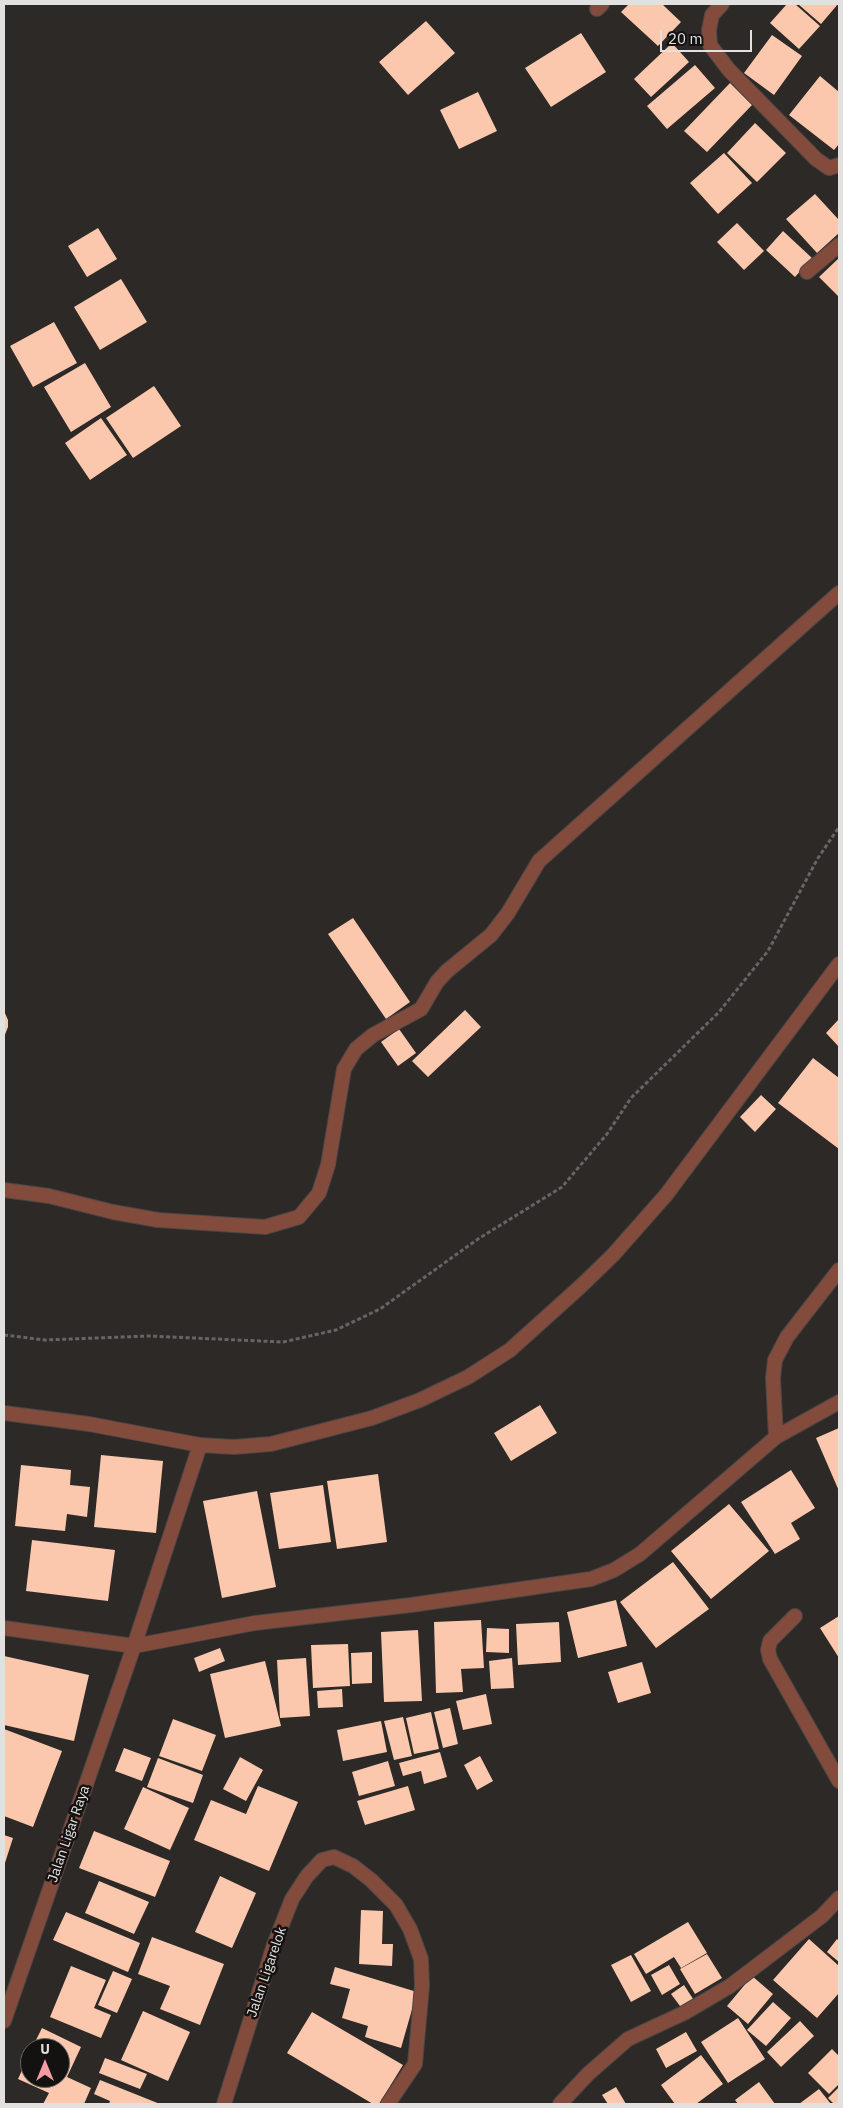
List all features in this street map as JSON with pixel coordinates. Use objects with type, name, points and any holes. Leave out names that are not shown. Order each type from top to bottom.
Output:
[{"type":"street","points":[[722,4],[712,15],[709,30],[710,46],[729,70],[816,159],[829,168],[839,165]]},
{"type":"street","points":[[807,272],[839,245]]},
{"type":"street","points":[[4,1190],[49,1196],[113,1212],[158,1220],[265,1226],[299,1217],[319,1193],[328,1164],[344,1069],[356,1049],[373,1035],[421,1009],[437,982],[447,971],[491,935],[508,913],[539,861],[839,593]]},
{"type":"street","points":[[4,1413],[89,1424],[200,1445],[234,1447],[271,1444],[372,1418],[420,1400],[468,1377],[510,1350],[581,1286],[666,1195],[839,964]]},
{"type":"street","points":[[776,1437],[773,1378],[775,1360],[787,1337],[839,1270]]},
{"type":"street","points":[[4,1628],[134,1646],[255,1623],[411,1605],[590,1578],[614,1570],[640,1554],[776,1437],[839,1402]]},
{"type":"street","name":"Jalan Ligar Raya","points":[[4,2021],[134,1646],[200,1445]]},
{"type":"street","points":[[795,1616],[770,1641],[768,1650],[770,1659],[839,1781]]},
{"type":"street","name":"Jalan Ligarelok","points":[[224,2104],[274,1945],[292,1899],[307,1876],[322,1860],[334,1857],[359,1871],[396,1906],[410,1929],[420,1959],[422,1986],[415,2064],[388,2104]]},
{"type":"street","points":[[560,2104],[588,2074],[628,2039],[684,2012],[730,1986],[822,1916],[839,1898]]},
{"type":"path","points":[[4,1335],[45,1340],[149,1336],[283,1342],[336,1330],[380,1309],[478,1239],[562,1187],[607,1134],[632,1098],[719,1012],[768,951],[818,858],[839,826]]},
{"type":"building","points":[[629,4],[662,4],[681,22],[658,46],[621,12]]},
{"type":"building","points":[[787,4],[795,4],[820,26],[799,49],[770,23]]},
{"type":"building","points":[[798,4],[838,4],[821,24]]},
{"type":"building","points":[[426,21],[455,53],[408,95],[379,62]]},
{"type":"building","points":[[581,33],[606,72],[551,107],[525,68]]},
{"type":"building","points":[[772,35],[802,56],[774,95],[744,73]]},
{"type":"building","points":[[672,43],[689,62],[651,97],[634,79]]},
{"type":"building","points":[[695,65],[715,88],[667,129],[647,106]]},
{"type":"building","points":[[820,76],[839,92],[839,144],[834,150],[789,115]]},
{"type":"building","points":[[730,83],[752,105],[707,152],[684,131]]},
{"type":"building","points":[[478,92],[497,131],[459,149],[440,110]]},
{"type":"building","points":[[755,123],[786,153],[757,182],[727,153]]},
{"type":"building","points":[[724,153],[752,183],[718,214],[690,183]]},
{"type":"building","points":[[815,194],[839,220],[839,233],[817,253],[786,219]]},
{"type":"building","points":[[737,223],[764,251],[744,270],[717,242]]},
{"type":"building","points":[[98,228],[117,259],[87,277],[68,246]]},
{"type":"building","points":[[783,231],[812,258],[795,277],[766,250]]},
{"type":"building","points":[[839,258],[839,297],[819,277]]},
{"type":"building","points":[[121,279],[147,322],[100,350],[74,307]]},
{"type":"building","points":[[54,322],[77,363],[33,387],[10,346]]},
{"type":"building","points":[[85,363],[111,407],[71,432],[44,387]]},
{"type":"building","points":[[154,386],[181,426],[133,458],[106,418]]},
{"type":"building","points":[[101,418],[127,455],[90,480],[65,443]]},
{"type":"building","points":[[353,918],[410,1002],[386,1019],[328,934]]},
{"type":"building","points":[[465,1010],[481,1027],[428,1077],[412,1061]]},
{"type":"building","points":[[4,1011],[8,1020],[8,1027],[4,1037]]},
{"type":"building","points":[[839,1019],[839,1047],[826,1033]]},
{"type":"building","points":[[399,1029],[416,1053],[398,1066],[381,1042]]},
{"type":"building","points":[[813,1058],[839,1078],[839,1149],[778,1103]]},
{"type":"building","points":[[761,1095],[776,1109],[755,1132],[740,1117]]},
{"type":"building","points":[[540,1405],[557,1433],[511,1461],[494,1433]]},
{"type":"building","points":[[839,1428],[839,1491],[816,1438]]},
{"type":"building","points":[[101,1455],[163,1461],[156,1533],[94,1527]]},
{"type":"building","points":[[21,1465],[71,1470],[70,1485],[90,1487],[87,1517],[67,1514],[65,1531],[15,1526]]},
{"type":"building","points":[[791,1470],[815,1508],[791,1523],[800,1539],[775,1554],[741,1502]]},
{"type":"building","points":[[378,1474],[387,1542],[337,1549],[327,1481]]},
{"type":"building","points":[[323,1485],[331,1542],[279,1549],[270,1493]]},
{"type":"building","points":[[257,1491],[276,1587],[222,1598],[203,1501]]},
{"type":"building","points":[[729,1504],[769,1551],[711,1599],[671,1551]]},
{"type":"building","points":[[32,1540],[115,1550],[108,1601],[26,1591]]},
{"type":"building","points":[[673,1562],[709,1609],[656,1648],[620,1602]]},
{"type":"building","points":[[616,1600],[627,1646],[578,1658],[567,1612]]},
{"type":"building","points":[[839,1616],[839,1658],[820,1628]]},
{"type":"building","points":[[481,1620],[484,1668],[461,1669],[463,1692],[436,1693],[434,1622]]},
{"type":"building","points":[[559,1622],[561,1662],[518,1665],[516,1624]]},
{"type":"building","points":[[487,1628],[509,1629],[509,1653],[486,1652]]},
{"type":"building","points":[[418,1630],[422,1701],[384,1702],[381,1632]]},
{"type":"building","points":[[348,1644],[350,1686],[313,1688],[311,1645]]},
{"type":"building","points":[[220,1648],[225,1661],[199,1672],[194,1658]]},
{"type":"building","points":[[372,1652],[372,1683],[352,1684],[351,1653]]},
{"type":"building","points":[[4,1656],[89,1675],[74,1741],[4,1725]]},
{"type":"building","points":[[306,1658],[310,1716],[280,1718],[277,1660]]},
{"type":"building","points":[[512,1658],[514,1688],[491,1689],[489,1661]]},
{"type":"building","points":[[265,1661],[281,1726],[225,1738],[210,1674]]},
{"type":"building","points":[[642,1662],[651,1693],[618,1703],[608,1672]]},
{"type":"building","points":[[342,1689],[343,1707],[318,1708],[317,1691]]},
{"type":"building","points":[[486,1694],[492,1724],[463,1730],[456,1701]]},
{"type":"building","points":[[450,1708],[458,1744],[443,1748],[434,1712]]},
{"type":"building","points":[[431,1712],[439,1749],[414,1754],[406,1718]]},
{"type":"building","points":[[403,1717],[412,1756],[394,1760],[384,1721]]},
{"type":"building","points":[[173,1719],[216,1735],[202,1771],[159,1756]]},
{"type":"building","points":[[381,1721],[387,1752],[343,1761],[337,1730]]},
{"type":"building","points":[[4,1729],[62,1751],[33,1827],[4,1816]]},
{"type":"building","points":[[124,1748],[151,1758],[142,1781],[115,1771]]},
{"type":"building","points":[[440,1752],[447,1777],[424,1784],[421,1771],[403,1776],[399,1763]]},
{"type":"building","points":[[480,1756],[493,1781],[477,1790],[464,1765]]},
{"type":"building","points":[[240,1757],[263,1770],[246,1801],[223,1789]]},
{"type":"building","points":[[158,1758],[203,1775],[193,1803],[147,1787]]},
{"type":"building","points":[[388,1761],[395,1786],[359,1796],[352,1772]]},
{"type":"building","points":[[258,1786],[298,1802],[269,1871],[194,1840],[211,1800],[246,1814]]},
{"type":"building","points":[[408,1786],[415,1810],[365,1825],[357,1801]]},
{"type":"building","points":[[143,1787],[189,1808],[170,1850],[124,1829]]},
{"type":"building","points":[[94,1831],[170,1861],[155,1897],[79,1868]]},
{"type":"building","points":[[4,1835],[13,1838],[4,1866]]},
{"type":"building","points":[[220,1876],[256,1893],[232,1948],[195,1932]]},
{"type":"building","points":[[99,1881],[149,1902],[134,1934],[85,1913]]},
{"type":"building","points":[[361,1910],[383,1911],[382,1944],[393,1944],[392,1966],[359,1964]]},
{"type":"building","points":[[66,1912],[140,1943],[128,1972],[53,1940]]},
{"type":"building","points":[[688,1922],[707,1953],[681,1968],[674,1957],[646,1974],[634,1954]]},
{"type":"building","points":[[152,1937],[224,1964],[200,2025],[160,2009],[170,1986],[138,1974]]},
{"type":"building","points":[[809,1939],[839,1966],[839,1993],[817,2018],[773,1980]]},
{"type":"building","points":[[837,1939],[839,1941],[839,1962],[827,1952]]},
{"type":"building","points":[[707,1954],[722,1978],[695,1994],[680,1969]]},
{"type":"building","points":[[631,1955],[651,1991],[631,2002],[611,1965]]},
{"type":"building","points":[[669,1965],[680,1984],[662,1995],[651,1975]]},
{"type":"building","points":[[71,1966],[106,1980],[94,2008],[111,2015],[101,2038],[50,2017]]},
{"type":"building","points":[[335,1967],[417,1992],[401,2048],[365,2037],[368,2026],[342,2018],[350,1989],[330,1984]]},
{"type":"building","points":[[113,1971],[132,1979],[117,2013],[98,2005]]},
{"type":"building","points":[[752,1976],[773,1994],[748,2024],[727,2006]]},
{"type":"building","points":[[684,1985],[695,2002],[683,2010],[671,1994]]},
{"type":"building","points":[[773,2002],[791,2018],[766,2046],[747,2030]]},
{"type":"building","points":[[143,2011],[190,2032],[168,2081],[121,2060]]},
{"type":"building","points":[[312,2012],[403,2065],[379,2104],[373,2104],[287,2053]]},
{"type":"building","points":[[738,2018],[765,2059],[728,2083],[701,2042]]},
{"type":"building","points":[[800,2021],[814,2036],[781,2067],[767,2052]]},
{"type":"building","points":[[42,2028],[63,2038],[37,2038]]},
{"type":"building","points":[[686,2032],[697,2051],[666,2068],[656,2049]]},
{"type":"building","points":[[70,2042],[81,2047],[70,2071]]},
{"type":"building","points":[[832,2049],[839,2056],[839,2084],[829,2094],[808,2073]]},
{"type":"building","points":[[701,2055],[723,2084],[696,2104],[675,2104],[661,2085]]},
{"type":"building","points":[[105,2058],[147,2074],[140,2089],[99,2073]]},
{"type":"building","points":[[70,2078],[91,2088],[84,2104],[43,2104],[49,2093],[38,2088],[70,2088]]},
{"type":"building","points":[[100,2080],[160,2104],[109,2104],[110,2101],[94,2094]]},
{"type":"building","points":[[759,2082],[775,2104],[738,2104],[735,2100]]},
{"type":"building","points":[[616,2087],[626,2104],[608,2104],[602,2095]]},
{"type":"building","points":[[839,2087],[839,2104],[834,2104],[828,2098]]},
{"type":"building","points":[[819,2089],[831,2104],[799,2104]]}]
